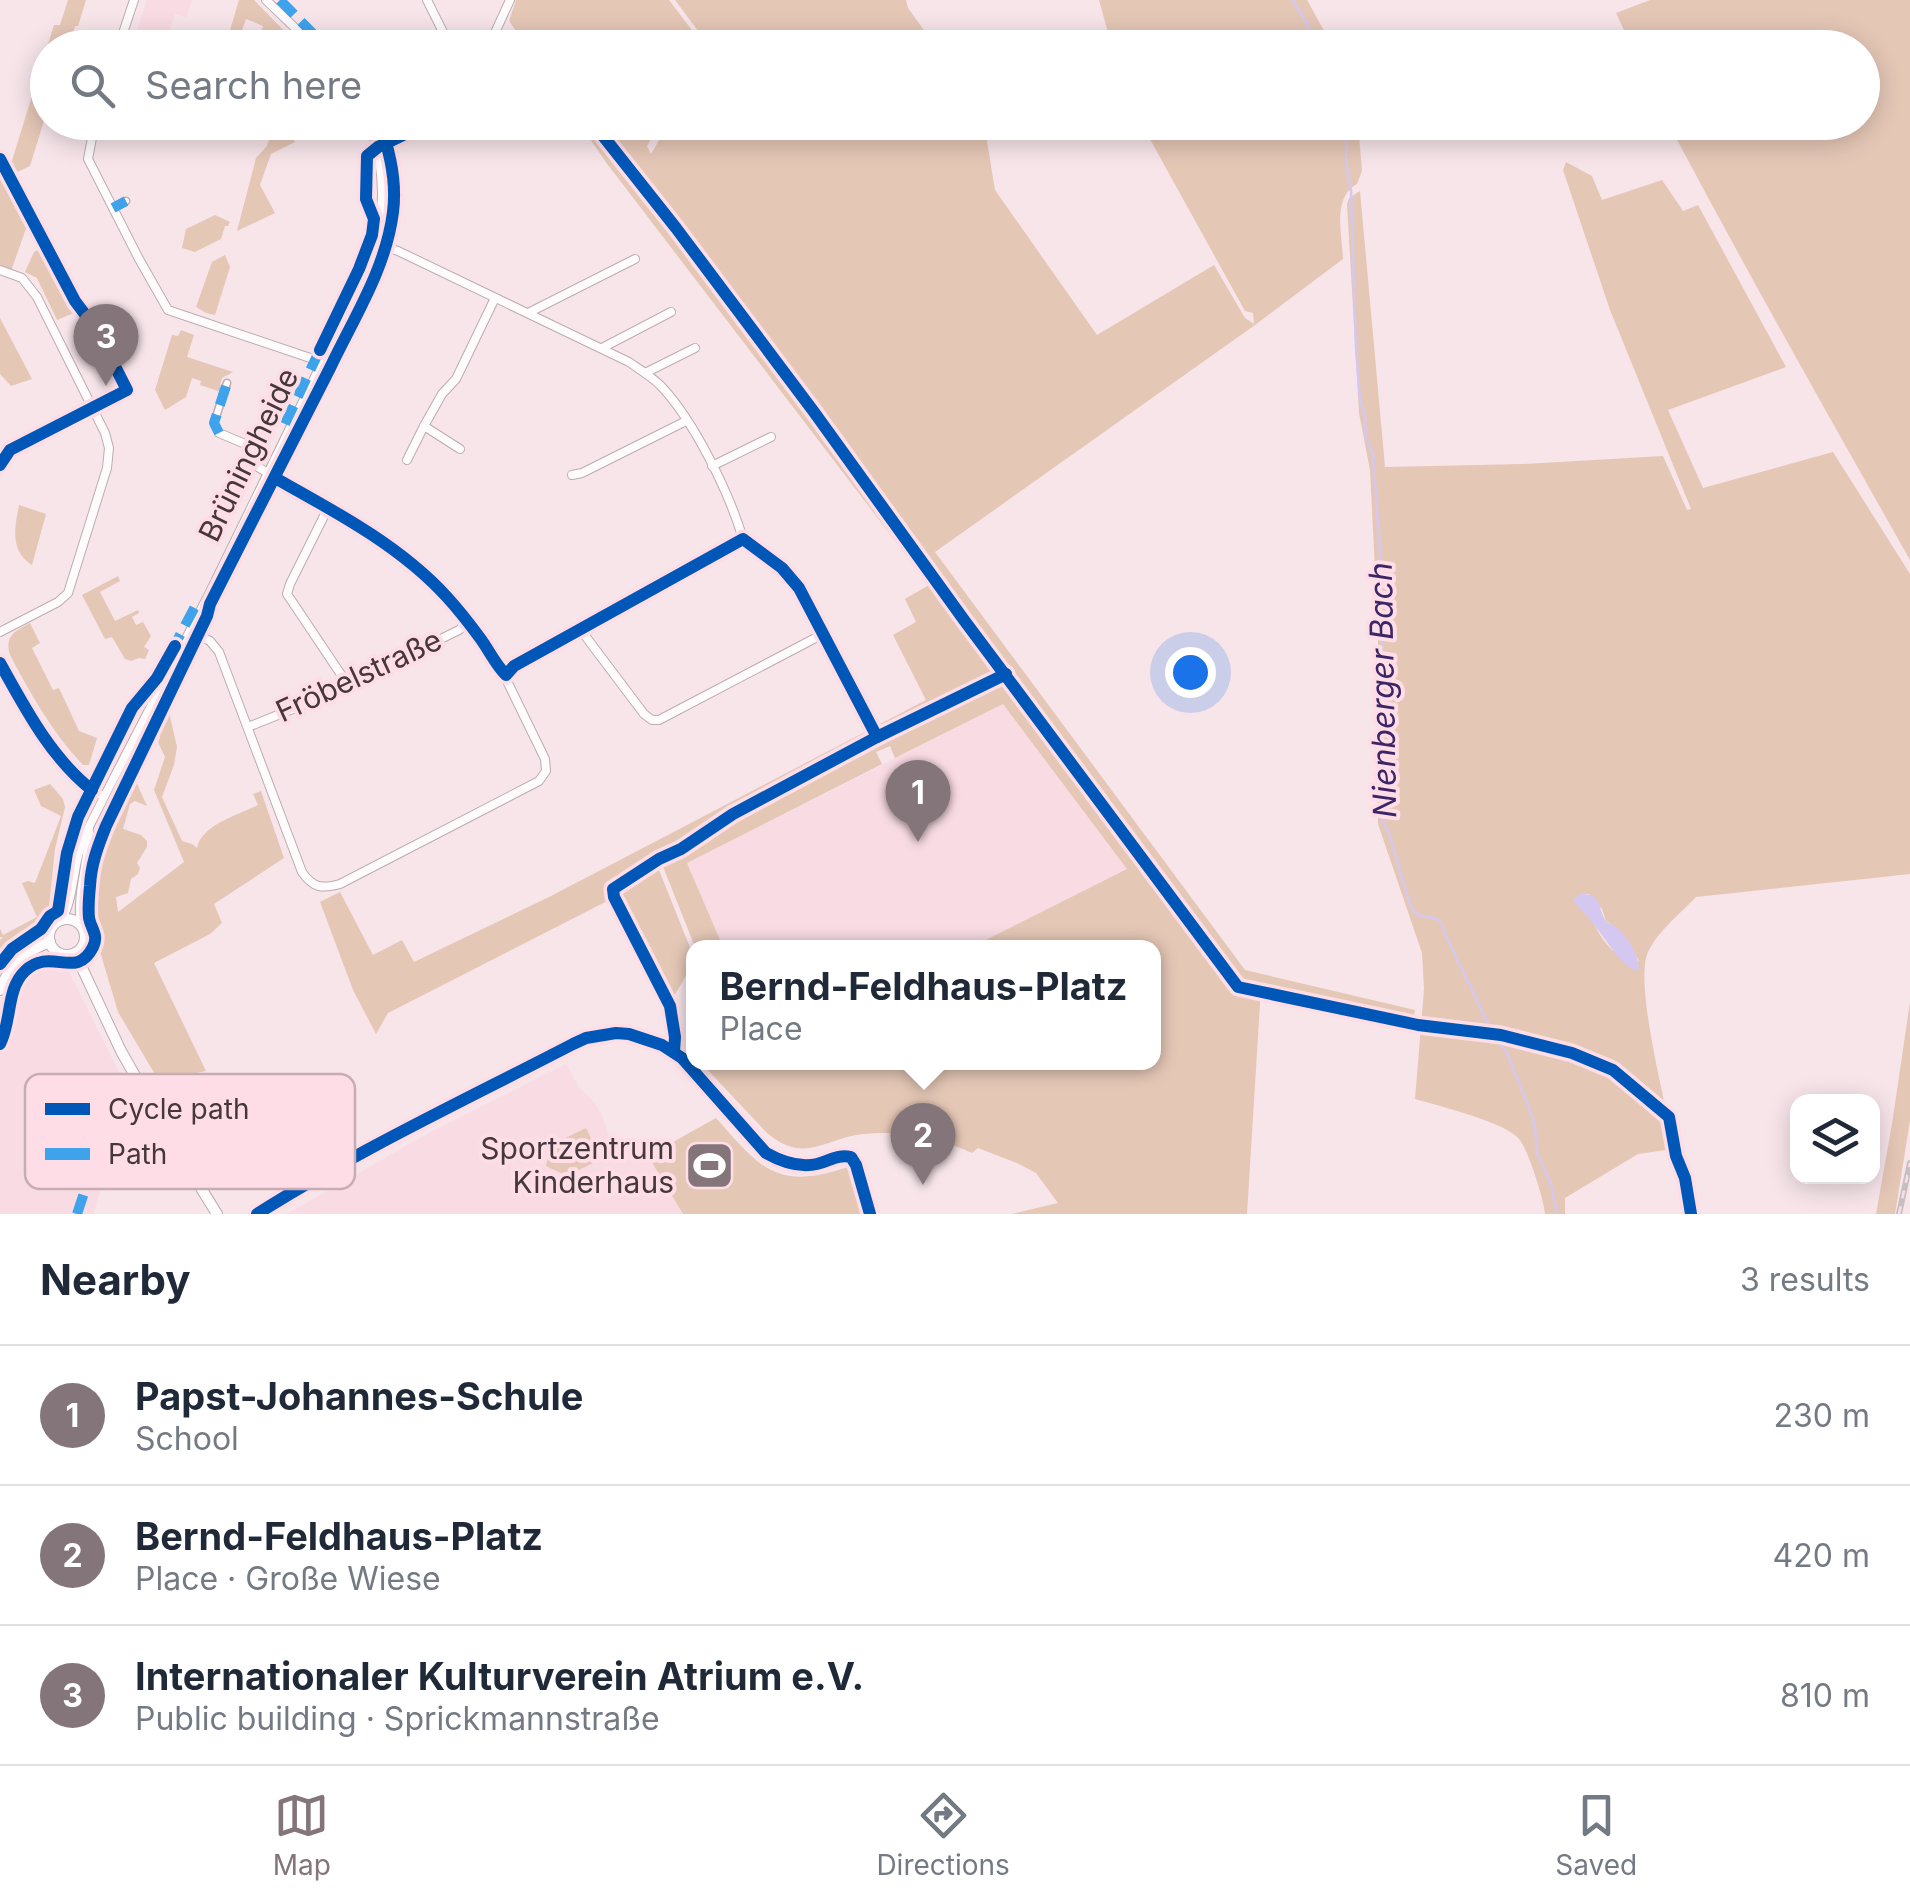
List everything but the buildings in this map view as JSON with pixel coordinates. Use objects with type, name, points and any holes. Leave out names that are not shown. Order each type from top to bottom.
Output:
[{"type":"street","points":[[124,30],[134,0]]},
{"type":"street","points":[[266,0],[297,30]]},
{"type":"street","points":[[427,0],[442,30]]},
{"type":"street","points":[[498,30],[510,0]]},
{"type":"street","points":[[92,140],[88,159],[168,310],[322,362]]},
{"type":"street","name":"Brüningheide","points":[[89,832],[268,475],[377,244],[384,199],[375,140]]},
{"type":"street","points":[[378,147],[393,140]]},
{"type":"street","points":[[112,208],[126,201]]},
{"type":"street","points":[[377,244],[398,250],[530,312],[629,362],[660,385],[712,466],[743,538],[793,579],[877,737]]},
{"type":"street","points":[[530,312],[635,260]]},
{"type":"street","points":[[0,270],[22,278],[38,297],[103,428],[110,452],[68,593],[0,632]]},
{"type":"street","points":[[407,460],[442,394],[456,378],[495,298]]},
{"type":"street","points":[[602,348],[671,312]]},
{"type":"street","points":[[645,374],[695,348]]},
{"type":"street","points":[[227,383],[214,423],[219,432],[250,446],[255,454],[253,464],[268,475],[328,508],[426,576],[468,622],[498,666]]},
{"type":"street","points":[[572,475],[686,421]]},
{"type":"street","points":[[424,426],[460,449]]},
{"type":"street","points":[[712,466],[771,436]]},
{"type":"street","points":[[328,508],[288,594],[348,685]]},
{"type":"street","points":[[190,630],[219,652],[302,872],[310,883],[324,887],[340,884],[542,778],[545,758],[506,675],[514,666],[743,538]]},
{"type":"street","name":"Fröbelstraße","points":[[248,727],[348,685],[460,630],[468,622]]},
{"type":"street","points":[[580,630],[652,720],[666,717],[823,634]]},
{"type":"street","points":[[0,664],[71,774],[104,796]]},
{"type":"street","points":[[89,832],[79,907],[84,943],[75,953],[61,954],[50,942],[50,932],[72,896],[82,840],[89,832]]},
{"type":"street","points":[[60,921],[71,920],[81,926]]},
{"type":"street","points":[[0,990],[6,974],[24,954],[50,942]]},
{"type":"street","points":[[75,953],[134,1074]]},
{"type":"street","points":[[355,1158],[586,1038],[616,1033],[651,1040],[674,1052],[686,1065]]},
{"type":"street","points":[[690,1070],[766,1153],[808,1165],[841,1155],[850,1157],[856,1165],[870,1214]]},
{"type":"street","points":[[1669,1117],[1691,1214]]},
{"type":"street","points":[[201,1189],[216,1214]]},
{"type":"street","points":[[257,1214],[296,1189]]},
{"type":"shaded area","points":[[68,0],[86,0],[78,26],[74,30],[52,30],[54,25],[60,25]]},
{"type":"shaded area","points":[[147,0],[192,0],[186,17],[175,14],[170,30],[137,30]]},
{"type":"shaded area","points":[[239,0],[254,0],[283,30],[262,30],[263,26],[246,19],[242,30],[230,30]]},
{"type":"shaded area","points":[[516,0],[669,0],[692,30],[515,30],[509,21]]},
{"type":"shaded area","points":[[675,0],[906,0],[924,30],[697,30]]},
{"type":"shaded area","points":[[1099,0],[1307,0],[1324,30],[1107,30]]},
{"type":"shaded area","points":[[1650,0],[1910,0],[1910,560],[1677,140],[1880,140],[1880,30],[1624,30],[1616,13]]},
{"type":"shaded area","points":[[30,102],[30,140],[38,140],[30,166],[13,174],[10,167]]},
{"type":"shaded area","points":[[269,140],[295,142],[271,154],[260,185],[275,213],[237,231],[256,158]]},
{"type":"shaded area","points":[[591,140],[650,140],[647,146],[651,154],[659,140],[987,140],[995,190],[1097,335],[1214,265],[1245,318],[1254,324],[1253,313],[1245,311],[1150,140],[1359,140],[1362,171],[1341,207],[1343,259],[1255,325],[935,552],[1245,970],[1415,1010],[1413,1020],[1261,988],[1247,1214],[1012,1214],[1058,1203],[1036,1173],[1019,1164],[978,1148],[972,1153],[906,1134],[864,1134],[815,1147],[793,1147],[767,1133],[708,1070],[1161,1070],[1161,940],[986,940],[1127,869],[1003,704],[895,758],[890,746],[876,752],[882,764],[687,863],[720,940],[692,940],[662,864],[657,865],[687,940],[686,976],[671,1001],[617,896],[388,1013],[376,1034],[353,990],[320,902],[340,892],[373,955],[402,940],[414,962],[551,896],[926,700],[893,635],[916,622],[905,599],[929,585]]},
{"type":"shaded area","points":[[1566,162],[1592,176],[1602,200],[1662,180],[1683,211],[1698,205],[1786,367],[1668,410],[1703,488],[1833,452],[1910,574],[1910,874],[1696,897],[1658,936],[1645,963],[1646,1004],[1654,1052],[1666,1111],[1672,1118],[1680,1148],[1638,1154],[1565,1198],[1565,1214],[1545,1214],[1535,1175],[1519,1139],[1486,1121],[1415,1099],[1424,989],[1422,953],[1378,824],[1378,630],[1370,470],[1359,413],[1347,204],[1360,191],[1385,467],[1663,456],[1687,510],[1691,509],[1610,310],[1563,170]],"holes":[[[1580,894],[1589,894],[1602,909],[1606,921],[1622,934],[1639,961],[1617,954],[1604,941]]]},
{"type":"shaded area","points":[[0,169],[28,223],[11,271],[0,267]]},
{"type":"shaded area","points":[[215,215],[230,222],[221,239],[195,252],[182,248],[186,229]]},
{"type":"shaded area","points":[[42,248],[74,313],[57,320],[37,278],[25,272],[34,252]]},
{"type":"shaded area","points":[[225,255],[230,267],[215,315],[206,313],[196,307],[212,262]]},
{"type":"shaded area","points":[[0,318],[32,379],[11,386],[0,374]]},
{"type":"shaded area","points":[[181,330],[194,335],[187,357],[233,372],[222,378],[221,392],[192,378],[186,397],[165,410],[155,390],[172,335],[178,336]]},
{"type":"shaded area","points":[[19,505],[46,514],[32,565],[17,545]]},
{"type":"shaded area","points":[[118,576],[120,581],[100,592],[115,621],[138,610],[132,617],[136,625],[143,622],[151,636],[144,647],[149,650],[145,659],[125,659],[112,637],[105,639],[82,595]]},
{"type":"shaded area","points":[[30,623],[40,643],[32,648],[53,690],[59,688],[79,731],[97,738],[89,765],[83,765],[52,727],[10,655],[10,639]]},
{"type":"shaded area","points":[[172,687],[174,693],[169,712],[177,747],[162,797],[182,841],[197,848],[213,827],[258,805],[253,794],[261,791],[284,858],[214,904],[222,923],[210,934],[154,963],[206,1071],[192,1074],[155,1074],[118,1012],[96,938],[95,867],[134,777],[147,806],[135,801],[130,804],[123,829],[141,835],[147,847],[137,863],[140,868],[131,879],[128,893],[116,897],[118,912],[184,862],[154,790],[165,757],[158,742],[158,719]]},
{"type":"shaded area","points":[[1003,704],[1128,869],[986,940],[720,940],[687,863]]},
{"type":"shaded area","points":[[50,784],[65,807],[55,849],[49,907],[37,925],[16,938],[0,956],[0,929],[3,935],[37,917],[22,883],[35,883],[61,816],[41,806],[34,790]]},
{"type":"shaded area","points":[[1580,894],[1597,899],[1607,922],[1632,946],[1639,969],[1633,970],[1623,962],[1575,903],[1573,900]]},
{"type":"shaded area","points":[[43,965],[60,969],[66,966],[120,1074],[25,1074],[25,1189],[101,1189],[93,1214],[0,1214],[0,1043],[12,1020],[17,992],[27,975]]},
{"type":"shaded area","points":[[1910,1002],[1910,1121],[1895,1214],[1876,1214],[1892,1124]]},
{"type":"shaded area","points":[[566,1064],[579,1088],[602,1115],[613,1150],[632,1148],[639,1161],[648,1156],[683,1214],[287,1214],[331,1189],[355,1189],[355,1175]]},
{"type":"shaded area","name":"Sportzentrum Kinderhaus","points":[[716,1118],[746,1151],[772,1171],[804,1177],[852,1169],[866,1214],[683,1214],[648,1156]]},
{"type":"shaded area","points":[[586,1128],[601,1159],[567,1176],[546,1166],[551,1145]]},
{"type":"waterway","name":"Nienberger Bach","points":[[1293,0],[1310,30]]},
{"type":"waterway","name":"Nienberger Bach","points":[[1347,140],[1360,399],[1366,438],[1373,454],[1382,582],[1380,812],[1414,912],[1440,922],[1495,1038],[1506,1051],[1535,1126],[1537,1153],[1551,1184],[1557,1214]]},
{"type":"railway","points":[[1899,1214],[1910,1163]]},
{"type":"marked path","points":[[280,0],[309,30]]},
{"type":"marked path","points":[[113,208],[126,201]]},
{"type":"marked path","points":[[285,424],[323,343]]},
{"type":"marked path","points":[[219,433],[214,423],[227,383]]},
{"type":"marked path","points":[[171,652],[199,599]]},
{"type":"marked path","points":[[77,1214],[85,1189]]},
{"type":"cycle path","points":[[0,1044],[15,987],[25,971],[44,961],[79,962],[95,943],[89,914],[91,878],[106,826],[210,604],[384,253],[394,200],[392,166],[385,140]]},
{"type":"cycle path","points":[[320,350],[372,235],[374,219],[366,199],[367,156],[393,140]]},
{"type":"cycle path","points":[[606,140],[814,412],[1238,987],[1418,1025],[1501,1035],[1572,1053],[1613,1070],[1669,1117],[1691,1214]]},
{"type":"cycle path","points":[[0,159],[127,390],[10,450],[0,465]]},
{"type":"cycle path","points":[[275,478],[365,530],[428,578],[476,632],[506,675],[514,666],[743,539],[782,568],[799,588],[877,737]]},
{"type":"cycle path","points":[[0,964],[58,911],[67,853],[78,817],[132,708],[157,678],[175,646]]},
{"type":"cycle path","points":[[0,663],[51,748],[92,790]]},
{"type":"cycle path","points":[[674,1052],[670,1006],[613,889],[733,814],[1006,674]]},
{"type":"cycle path","points":[[355,1157],[586,1038],[629,1034],[662,1045],[686,1063]]},
{"type":"cycle path","points":[[693,1070],[766,1153],[804,1165],[851,1157],[870,1214]]},
{"type":"cycle path","points":[[257,1214],[299,1189]]},
{"type":"place","name":"Internationaler Kulturverein Atrium e.V.","points":[[106,386]]},
{"type":"place","name":"Papst-Johannes-Schule","points":[[918,842]]},
{"type":"place","name":"Sportzentrum Kinderhaus","points":[[709,1166]]},
{"type":"place","name":"Bernd-Feldhaus-Platz","points":[[923,1185]]}]
